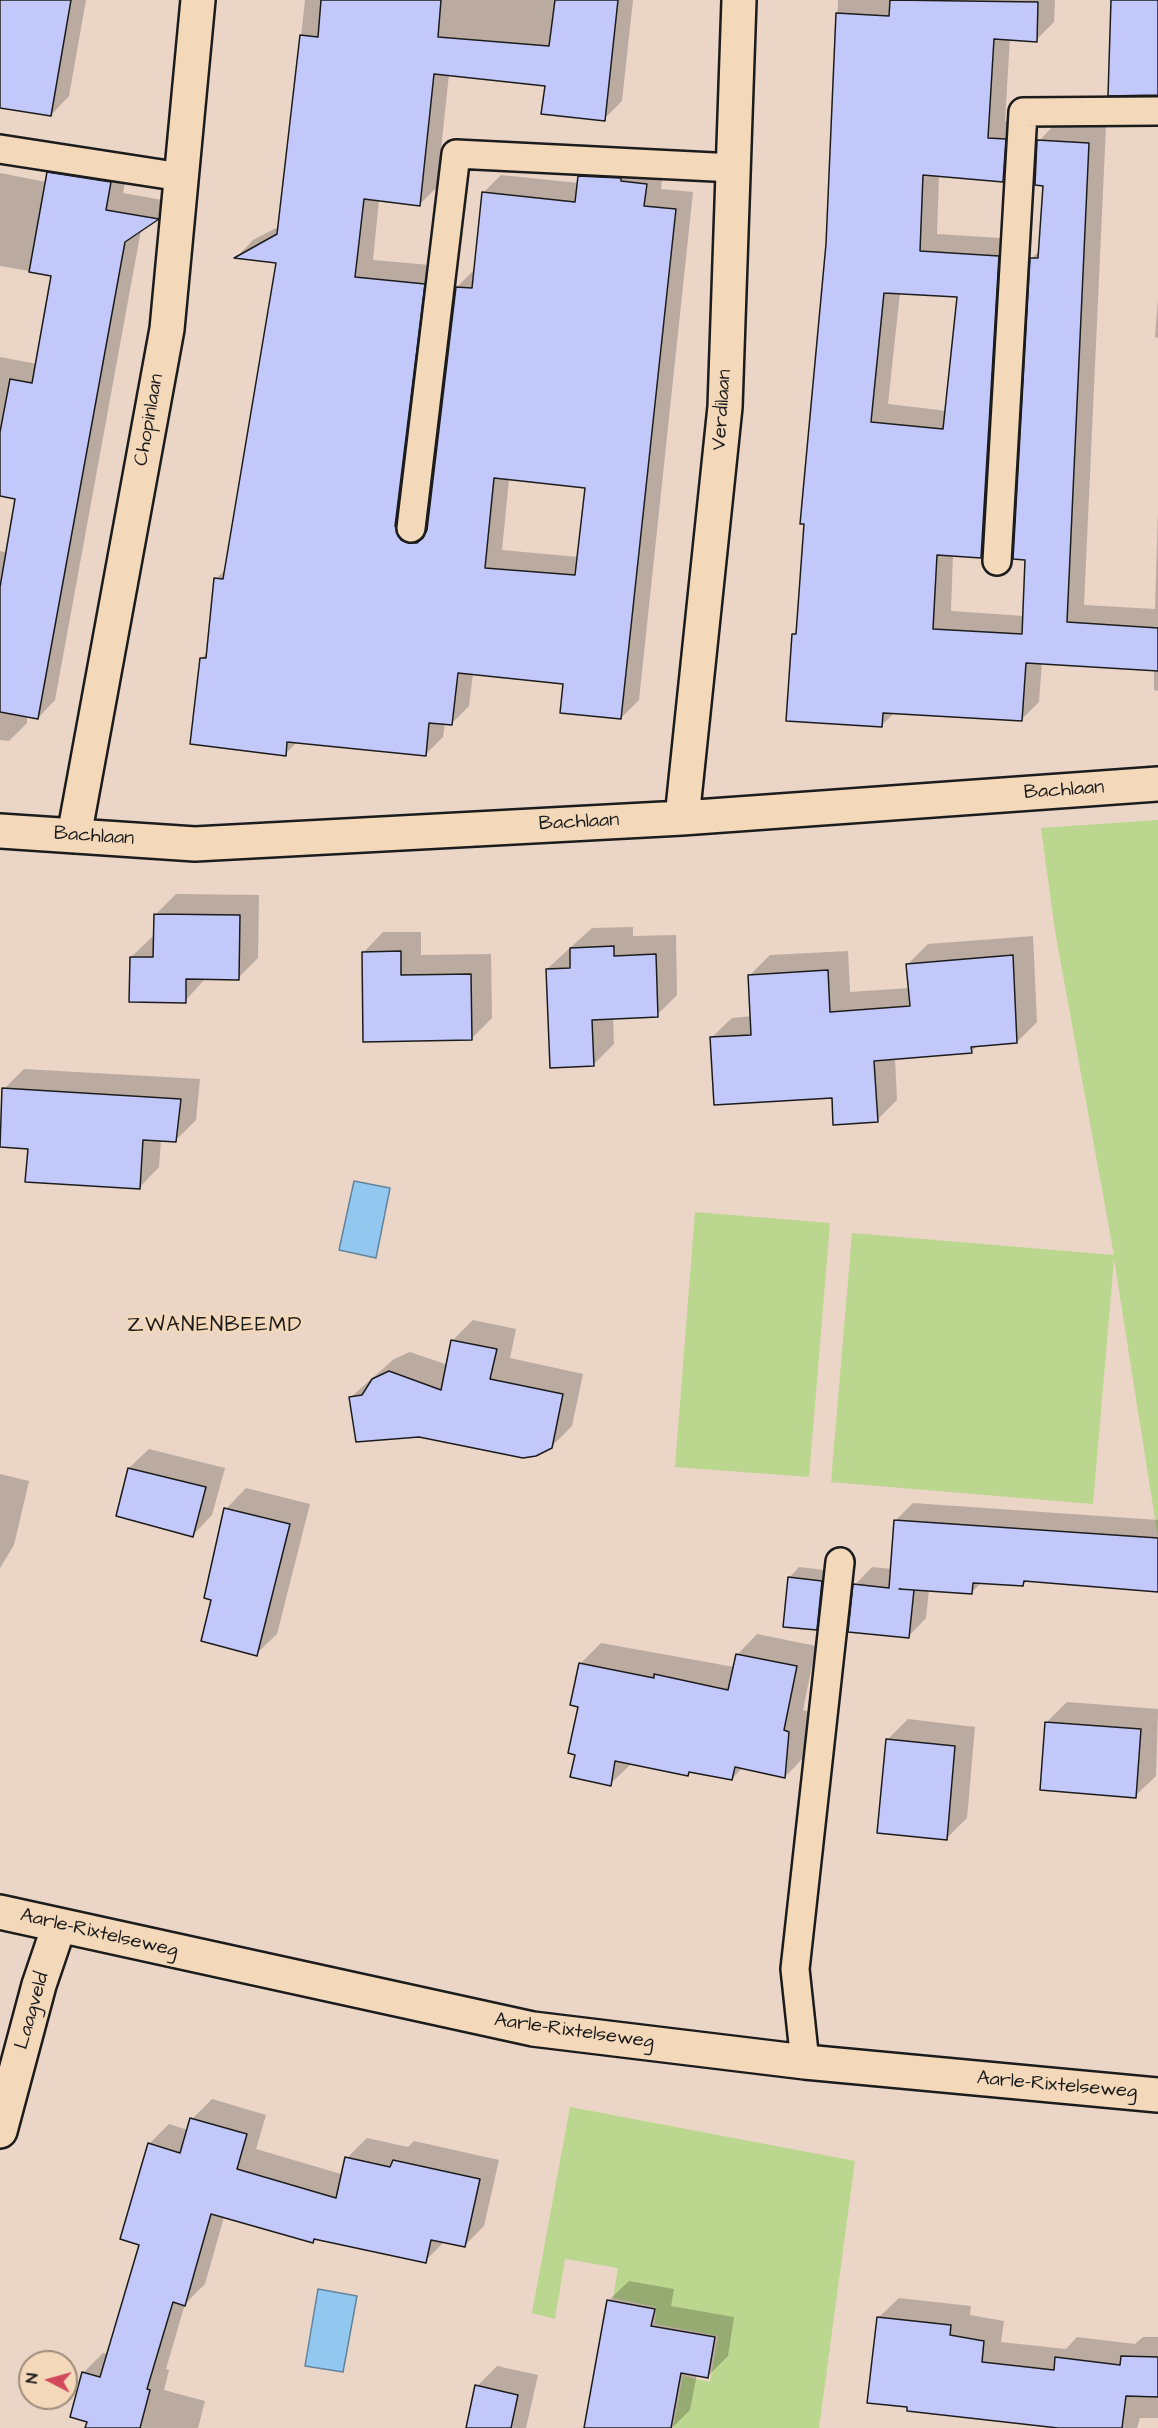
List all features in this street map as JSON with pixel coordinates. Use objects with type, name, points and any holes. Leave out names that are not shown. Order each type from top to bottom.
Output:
[{"type":"street","name":"Chopinlaan","points":[[74,836],[167,329],[198,0]]},
{"type":"street","name":"Verdilaan","points":[[682,818],[725,407],[739,0]]},
{"type":"street","name":"Bachlaan","points":[[0,831],[195,844],[682,818],[1158,784]]},
{"type":"street","name":"Aarle-Rixtelseweg","points":[[0,1911],[59,1926],[533,2029],[806,2062],[1158,2095]]},
{"type":"street","name":"Laagveld","points":[[0,2131],[39,1985],[59,1926]]},
{"type":"lane","points":[[997,561],[1023,112],[1158,111]]},
{"type":"lane","points":[[0,149],[181,177]]},
{"type":"lane","points":[[411,528],[456,154],[734,168]]},
{"type":"lane","points":[[806,2062],[795,1969],[840,1562]]},
{"type":"green space","points":[[1158,820],[1158,1538],[1114,1259],[1093,1504],[831,1482],[852,1233],[1114,1255],[1055,931],[1041,828]]},
{"type":"green space","points":[[695,1212],[830,1223],[809,1477],[675,1467]]},
{"type":"green space","points":[[570,2107],[855,2161],[819,2428],[673,2428],[683,2376],[710,2382],[718,2336],[655,2324],[656,2307],[613,2298],[618,2268],[565,2259],[555,2319],[532,2313]]},
{"type":"water","points":[[354,1181],[390,1188],[376,1258],[339,1250]]},
{"type":"water","points":[[318,2289],[357,2296],[343,2372],[305,2366]]},
{"type":"building","points":[[0,0],[71,0],[51,116],[0,108]]},
{"type":"building","points":[[321,0],[441,0],[438,37],[549,46],[555,0],[618,0],[605,121],[541,114],[545,86],[434,74],[420,206],[364,199],[355,277],[425,284],[395,526],[401,540],[417,543],[427,530],[456,287],[472,288],[482,192],[575,202],[578,176],[621,178],[621,181],[647,184],[644,206],[676,209],[621,719],[560,713],[563,684],[458,673],[452,725],[429,723],[426,756],[287,742],[286,756],[190,744],[200,658],[206,658],[214,578],[223,579],[276,263],[234,258],[277,234],[300,35],[318,37]],"holes":[[[494,478],[585,488],[575,575],[485,568]]]},
{"type":"building","points":[[890,0],[1038,2],[1037,42],[994,39],[988,138],[1006,139],[1003,182],[923,175],[920,251],[999,256],[981,558],[937,555],[933,629],[1022,634],[1025,560],[1013,559],[1030,258],[1038,258],[1043,186],[1035,185],[1037,140],[1089,143],[1067,622],[1158,628],[1158,671],[1026,663],[1022,721],[883,713],[882,727],[786,721],[792,634],[796,634],[804,524],[800,524],[826,244],[836,13],[889,16]],"holes":[[[884,293],[957,297],[943,429],[871,422]]]},
{"type":"building","points":[[1111,0],[1158,0],[1158,95],[1108,96]]},
{"type":"building","points":[[47,172],[111,182],[106,210],[159,219],[125,242],[38,719],[0,712],[0,587],[15,499],[0,496],[0,432],[10,379],[32,383],[51,276],[29,272]]},
{"type":"building","points":[[154,914],[240,915],[239,980],[186,979],[186,1003],[129,1002],[130,957],[153,957]]},
{"type":"building","points":[[614,946],[614,956],[656,954],[658,1017],[592,1020],[594,1066],[550,1068],[546,969],[570,968],[570,948]]},
{"type":"building","points":[[401,951],[401,975],[471,974],[472,1040],[363,1042],[362,952]]},
{"type":"building","points":[[1013,955],[1017,1043],[971,1047],[972,1053],[874,1061],[878,1122],[833,1125],[832,1098],[714,1105],[710,1037],[751,1035],[748,975],[828,970],[830,1012],[910,1006],[906,964]]},
{"type":"building","points":[[2,1088],[181,1099],[176,1142],[143,1140],[140,1189],[25,1182],[28,1149],[0,1147]]},
{"type":"building","points":[[451,1340],[497,1349],[490,1379],[563,1394],[552,1448],[536,1456],[523,1458],[419,1437],[356,1442],[349,1397],[362,1395],[372,1379],[389,1371],[441,1390]]},
{"type":"building","points":[[128,1468],[206,1487],[193,1537],[116,1516]]},
{"type":"building","points":[[224,1508],[290,1524],[257,1656],[201,1641],[211,1600],[204,1598]]},
{"type":"building","points":[[894,1520],[1158,1538],[1158,1592],[1024,1581],[1023,1586],[973,1583],[972,1594],[914,1590],[909,1638],[848,1632],[853,1584],[889,1588]]},
{"type":"building","points":[[788,1577],[822,1581],[817,1630],[783,1627]]},
{"type":"building","points":[[736,1654],[797,1666],[784,1730],[789,1732],[785,1778],[735,1767],[732,1780],[689,1772],[688,1776],[615,1761],[611,1786],[570,1777],[575,1755],[568,1753],[578,1707],[570,1705],[579,1663],[654,1678],[654,1674],[728,1690]]},
{"type":"building","points":[[1045,1722],[1141,1729],[1136,1798],[1040,1790]]},
{"type":"building","points":[[886,1739],[955,1746],[947,1840],[877,1833]]},
{"type":"building","points":[[190,2118],[247,2134],[237,2169],[336,2198],[345,2157],[390,2167],[393,2160],[480,2179],[465,2247],[431,2240],[426,2263],[314,2239],[313,2243],[211,2214],[185,2306],[173,2302],[147,2389],[150,2390],[140,2428],[85,2428],[87,2422],[70,2417],[72,2410],[78,2410],[78,2387],[82,2372],[100,2377],[139,2245],[120,2239],[148,2143],[180,2153]]},
{"type":"building","points":[[607,2300],[655,2309],[651,2326],[715,2337],[708,2378],[681,2373],[671,2428],[584,2428]]},
{"type":"building","points":[[877,2317],[951,2325],[950,2335],[984,2341],[982,2362],[1054,2370],[1055,2357],[1120,2365],[1121,2356],[1158,2357],[1158,2397],[1126,2396],[1122,2428],[1058,2428],[907,2411],[907,2407],[867,2403]]},
{"type":"building","points":[[475,2385],[518,2395],[511,2428],[466,2428]]},
{"type":"district","name":"ZWANENBEEMD","points":[[215,1327]]}]
